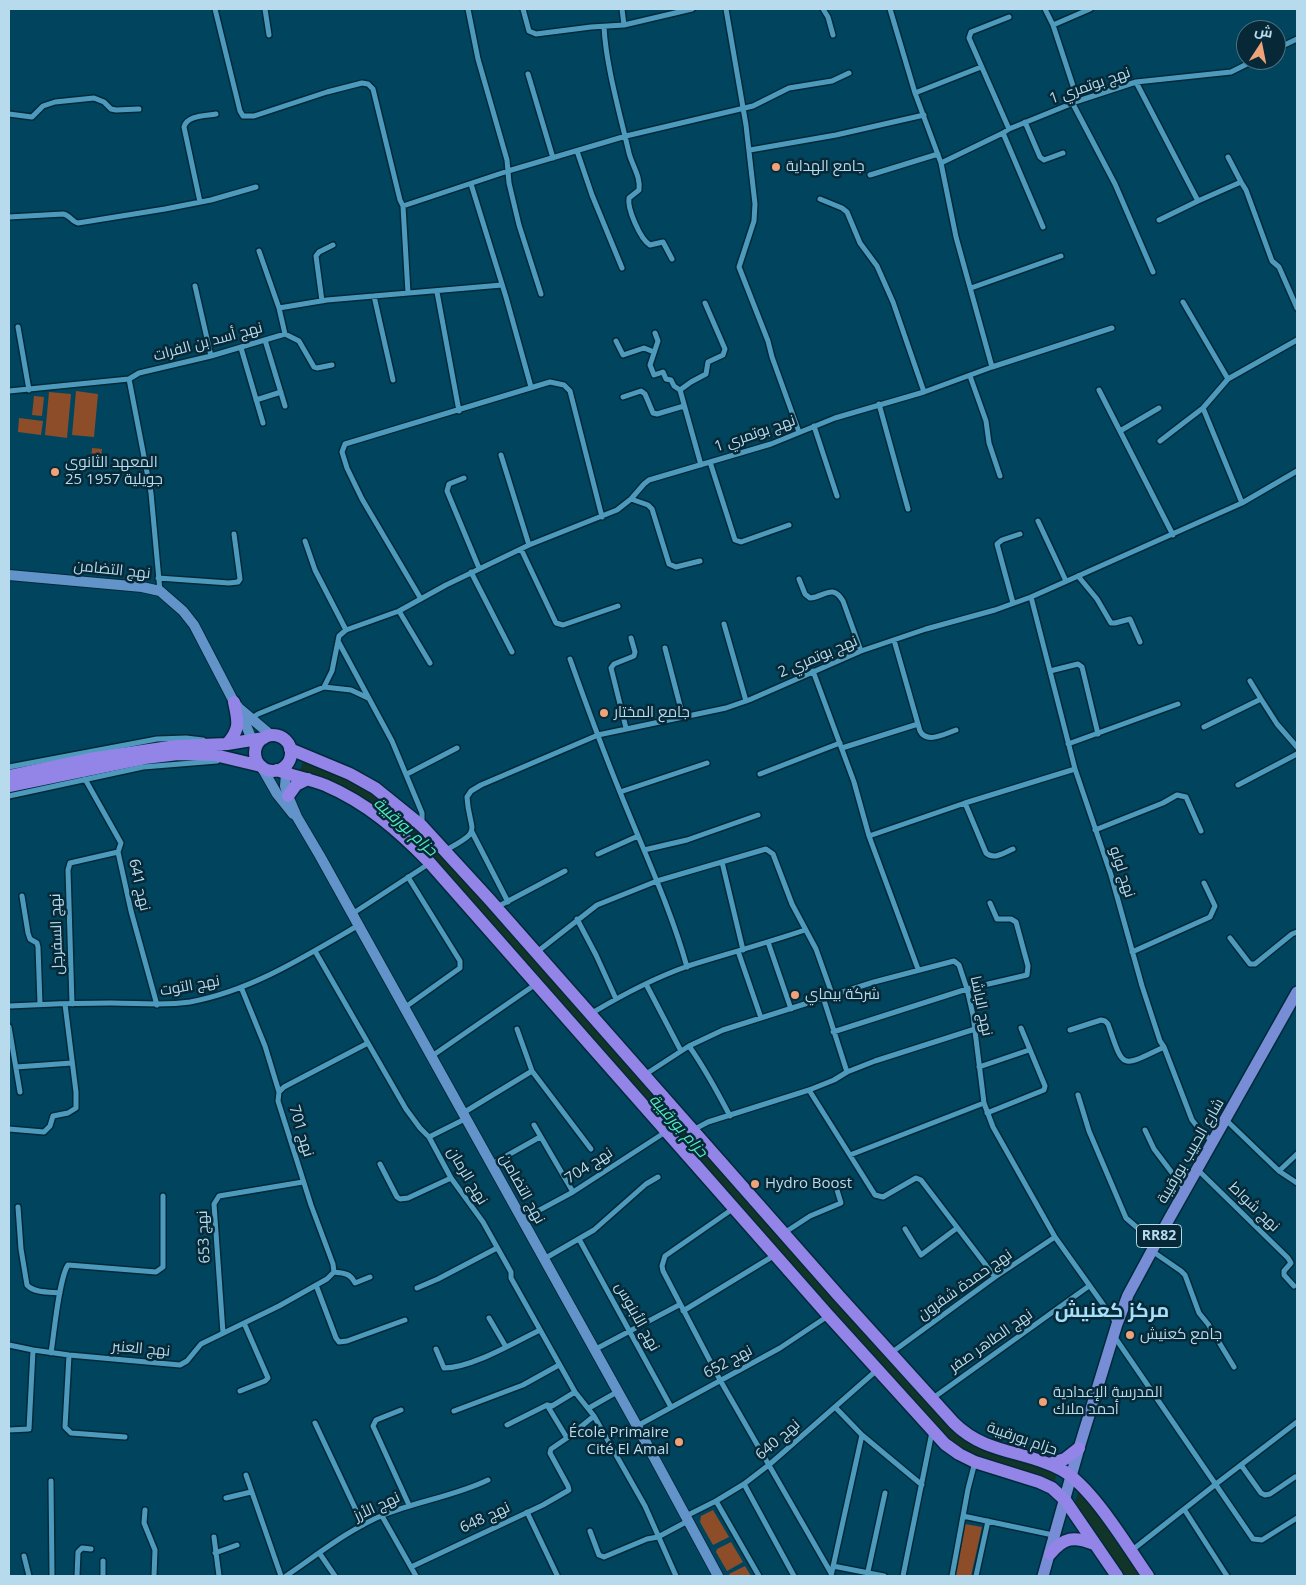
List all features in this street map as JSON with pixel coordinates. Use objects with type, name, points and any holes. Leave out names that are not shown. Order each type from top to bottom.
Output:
[{"type":"highway","points":[[221,744],[235,734],[244,723],[238,720],[236,705]]},
{"type":"highway","points":[[9,776],[89,760],[176,746],[283,739],[290,749],[290,758],[283,769]]},
{"type":"highway","points":[[261,741],[256,757],[261,766]]},
{"type":"highway","name":"حزام بورقيبة","points":[[290,749],[350,774],[375,788],[422,826],[502,905],[537,953],[590,1014],[890,1354],[960,1430],[999,1450],[1049,1464],[1071,1476],[1098,1506],[1148,1576]]},
{"type":"highway","points":[[9,786],[145,758],[191,754],[215,755],[261,766],[267,770],[283,769],[338,791],[369,808],[399,832],[430,863],[828,1315],[945,1444],[958,1454],[975,1462],[1040,1482],[1052,1488],[1065,1500],[1117,1576]]},
{"type":"highway","points":[[288,796],[296,785],[308,779]]},
{"type":"highway","points":[[1049,1464],[1065,1459],[1079,1448]]},
{"type":"highway","points":[[1050,1554],[1060,1543],[1068,1540],[1084,1540],[1094,1544]]},
{"type":"main road","name":"شارع الحبيب بورقيبة","points":[[1065,1500],[1115,1330],[1128,1295],[1296,997]]},
{"type":"main road","name":"RR82","points":[[1043,1576],[1065,1500]]},
{"type":"street","points":[[215,9],[240,111],[243,116],[254,116],[351,86],[365,83],[371,86],[374,91],[403,206],[408,293]]},
{"type":"street","points":[[265,9],[269,35]]},
{"type":"street","points":[[468,9],[478,59],[507,160],[519,225],[541,294]]},
{"type":"street","points":[[522,9],[530,31],[536,34],[624,25],[692,9]]},
{"type":"street","points":[[622,9],[624,25]]},
{"type":"street","points":[[726,9],[750,150],[755,204],[754,221],[739,267],[768,340],[772,357],[799,432]]},
{"type":"street","points":[[823,9],[833,35]]},
{"type":"street","points":[[890,9],[915,93],[941,163],[956,237],[992,367]]},
{"type":"street","points":[[1045,9],[1053,25],[1076,103],[1115,184],[1153,272]]},
{"type":"street","points":[[1053,25],[1090,9]]},
{"type":"street","points":[[1009,17],[971,32],[969,38],[1009,128]]},
{"type":"street","points":[[604,27],[605,48],[630,154],[640,183],[639,190],[628,200],[643,239],[650,245],[664,242],[672,259]]},
{"type":"street","points":[[915,93],[981,67]]},
{"type":"street","name":"نهج بوتمري 1","points":[[941,163],[1003,133],[1009,128],[1136,82],[1231,72],[1236,70]]},
{"type":"street","points":[[403,206],[508,171],[626,136],[761,103],[789,88],[832,81],[849,73]]},
{"type":"street","points":[[528,74],[553,158]]},
{"type":"street","points":[[1136,82],[1198,202]]},
{"type":"street","points":[[9,114],[32,117],[43,106],[55,102],[94,98],[104,102],[111,109],[139,109]]},
{"type":"street","points":[[200,202],[184,127],[189,119],[216,114]]},
{"type":"street","points":[[750,150],[836,135],[924,115]]},
{"type":"street","points":[[1025,122],[1040,157],[1044,160],[1063,153]]},
{"type":"street","points":[[1003,133],[1043,227]]},
{"type":"street","points":[[577,151],[592,195],[622,268]]},
{"type":"street","points":[[870,175],[938,154]]},
{"type":"street","points":[[1228,157],[1246,190],[1272,261],[1280,267],[1297,308]]},
{"type":"street","points":[[1159,220],[1241,182]]},
{"type":"street","points":[[471,184],[531,387]]},
{"type":"street","points":[[9,217],[63,214],[78,223],[200,202],[256,187]]},
{"type":"street","points":[[820,199],[847,212],[860,242],[877,266],[893,302],[924,392]]},
{"type":"street","points":[[322,301],[316,256],[319,252],[333,245]]},
{"type":"street","points":[[259,251],[279,308]]},
{"type":"street","points":[[970,288],[1061,256]]},
{"type":"street","name":"نهج أسد بن الفرات","points":[[9,391],[129,379],[139,373],[241,348],[285,334],[279,308],[322,301],[502,285]]},
{"type":"street","points":[[195,286],[211,356]]},
{"type":"street","points":[[437,292],[459,411]]},
{"type":"street","points":[[374,296],[393,380]]},
{"type":"street","points":[[1183,302],[1228,379]]},
{"type":"street","points":[[680,390],[690,382],[706,374],[708,362],[723,355],[725,349],[705,303]]},
{"type":"street","points":[[18,327],[30,390]]},
{"type":"street","name":"نهج بوتمري 1","points":[[346,630],[399,611],[478,568],[617,510],[631,499],[649,480],[771,444],[835,418],[924,392],[992,367],[1112,328]]},
{"type":"street","points":[[656,333],[658,341],[650,365],[654,375],[663,372],[666,379],[671,380],[674,386],[680,390],[701,465]]},
{"type":"street","points":[[285,334],[299,341],[314,367],[332,365]]},
{"type":"street","points":[[265,340],[285,406]]},
{"type":"street","points":[[1160,441],[1203,408],[1228,379],[1297,340]]},
{"type":"street","points":[[616,341],[623,355],[644,348],[654,352]]},
{"type":"street","points":[[241,348],[263,423]]},
{"type":"street","points":[[970,376],[986,421],[989,442],[1000,476]]},
{"type":"street","points":[[129,379],[151,493],[160,591]]},
{"type":"street","points":[[420,599],[362,500],[347,468],[342,452],[345,444],[459,411],[531,387],[553,382],[564,385],[570,391],[602,517]]},
{"type":"street","points":[[1099,390],[1173,535]]},
{"type":"street","points":[[256,400],[281,392]]},
{"type":"street","points":[[623,398],[641,392],[646,394],[654,413],[657,414],[684,406]]},
{"type":"street","points":[[879,404],[908,508]]},
{"type":"street","points":[[1120,431],[1159,408]]},
{"type":"street","points":[[1203,408],[1242,503]]},
{"type":"street","points":[[814,426],[837,496]]},
{"type":"street","points":[[501,455],[530,545]]},
{"type":"street","points":[[710,462],[735,540],[741,542],[790,525]]},
{"type":"street","name":"نهج بوتمري 2","points":[[472,832],[472,820],[467,798],[471,791],[481,785],[598,735],[726,708],[861,651],[1031,597],[1242,503],[1297,471]]},
{"type":"street","points":[[464,478],[449,484],[447,491],[478,568]]},
{"type":"street","points":[[631,499],[648,505],[652,509],[669,564],[676,567],[700,561]]},
{"type":"street","points":[[1038,521],[1066,581]]},
{"type":"street","points":[[158,578],[238,582],[240,579],[234,534]]},
{"type":"street","points":[[1013,603],[997,544],[1002,540],[1020,534]]},
{"type":"street","points":[[244,723],[324,686],[331,676],[338,640],[340,634],[346,630],[315,570],[305,541]]},
{"type":"street","points":[[520,549],[556,623],[563,625],[618,606]]},
{"type":"street","points":[[471,572],[512,652]]},
{"type":"street","name":"نهج التضامن","points":[[9,575],[142,587],[160,591],[183,611],[194,625],[236,705]]},
{"type":"street","points":[[1078,576],[1097,599],[1111,623],[1130,619],[1140,642]]},
{"type":"street","points":[[799,579],[805,594],[810,598],[832,591],[841,598],[861,651]]},
{"type":"street","name":"نهج لولو","points":[[1031,597],[1075,769],[1111,875],[1132,952],[1160,1041],[1192,1120],[1214,1142]]},
{"type":"street","points":[[399,611],[430,663]]},
{"type":"street","points":[[724,624],[746,701]]},
{"type":"street","points":[[626,728],[611,668],[614,664],[634,656],[635,652],[631,638]]},
{"type":"street","points":[[338,640],[392,741],[407,774],[422,813],[422,826]]},
{"type":"street","points":[[894,640],[923,736],[927,738],[956,730]]},
{"type":"street","points":[[666,648],[683,718]]},
{"type":"street","points":[[570,659],[620,792],[657,881],[681,947],[686,967]]},
{"type":"street","points":[[1050,670],[1078,664],[1082,667],[1098,734]]},
{"type":"street","points":[[813,671],[854,782],[869,836],[918,969]]},
{"type":"street","points":[[1250,681],[1277,724],[1297,747]]},
{"type":"street","points":[[324,686],[351,690],[369,698]]},
{"type":"street","points":[[1204,727],[1261,699]]},
{"type":"street","points":[[1068,744],[1178,704]]},
{"type":"street","points":[[244,723],[261,741]]},
{"type":"street","points":[[244,723],[261,741]]},
{"type":"street","points":[[760,774],[841,746],[918,724]]},
{"type":"street","points":[[9,767],[157,739],[186,738],[221,744]]},
{"type":"street","points":[[407,774],[457,748]]},
{"type":"street","points":[[1238,785],[1297,754]]},
{"type":"street","points":[[9,796],[143,767],[234,759]]},
{"type":"street","points":[[620,792],[707,763]]},
{"type":"street","name":"نهج التضامن","points":[[261,766],[276,794],[297,817]]},
{"type":"street","name":"نهج التضامن","points":[[283,769],[285,786],[297,817],[432,1056],[718,1576]]},
{"type":"street","points":[[869,836],[1075,769]]},
{"type":"street","name":"نهج 641","points":[[85,779],[121,843],[118,852],[131,912],[157,1004]]},
{"type":"street","points":[[1095,830],[1163,803],[1177,795],[1186,797],[1201,831]]},
{"type":"street","points":[[965,804],[989,856],[996,856],[1013,849]]},
{"type":"street","points":[[644,850],[687,840],[758,815]]},
{"type":"street","points":[[446,851],[469,837],[472,832]]},
{"type":"street","points":[[472,832],[502,905],[566,871]]},
{"type":"street","points":[[598,854],[638,836]]},
{"type":"street","points":[[537,953],[596,905],[657,881],[762,850],[770,850],[792,904],[815,945],[832,994]]},
{"type":"street","name":"نهج السفرجل","points":[[72,1004],[68,870],[70,863],[118,852]]},
{"type":"street","points":[[722,862],[740,951],[761,1018]]},
{"type":"street","points":[[352,914],[430,863]]},
{"type":"street","points":[[404,1008],[460,968],[460,961],[408,877]]},
{"type":"street","points":[[1132,952],[1210,917],[1215,906],[1204,883]]},
{"type":"street","points":[[22,896],[28,933],[30,939],[38,947],[40,1004]]},
{"type":"street","points":[[833,1032],[967,989],[1024,977],[1028,972],[1028,966],[1016,922],[1012,919],[997,919],[990,903]]},
{"type":"street","points":[[577,919],[616,999]]},
{"type":"street","name":"نهج التوت","points":[[9,1006],[190,1002],[241,987],[315,951],[358,925]]},
{"type":"street","points":[[590,1014],[646,984],[686,967],[805,930]]},
{"type":"street","points":[[1230,938],[1250,964],[1255,964],[1297,932]]},
{"type":"street","points":[[768,942],[790,1008]]},
{"type":"street","name":"نهج الرمان","points":[[315,951],[406,1109],[429,1137],[451,1178],[483,1222],[511,1272],[511,1278],[559,1365],[575,1392],[594,1416],[645,1506],[676,1576]]},
{"type":"street","name":"نهج الباشا","points":[[644,1075],[689,1046],[723,1030],[832,994],[918,969],[954,961],[959,965],[967,989],[975,1029],[984,1103],[987,1113],[999,1140],[1055,1237],[1089,1286],[1115,1330],[1253,1539],[1262,1540],[1297,1518]]},
{"type":"street","points":[[432,1056],[537,984]]},
{"type":"street","points":[[646,984],[681,1051]]},
{"type":"street","points":[[241,987],[265,1046],[279,1092]]},
{"type":"street","points":[[823,997],[846,1072]]},
{"type":"street","points":[[9,1128],[44,1132],[50,1126],[53,1116],[74,1111],[77,1103],[65,1004]]},
{"type":"street","points":[[1070,1030],[1101,1020],[1105,1021],[1108,1024],[1119,1055],[1127,1062],[1136,1061],[1164,1048]]},
{"type":"street","points":[[9,1027],[20,1092]]},
{"type":"street","points":[[987,1113],[1044,1090],[1045,1086],[1021,1028]]},
{"type":"street","points":[[517,1029],[532,1071],[591,1149]]},
{"type":"street","points":[[692,1130],[708,1122],[809,1090],[834,1080],[846,1072],[975,1029]]},
{"type":"street","name":"نهج 701","points":[[334,1272],[333,1264],[303,1182],[278,1101],[279,1092],[292,1082],[368,1043]]},
{"type":"street","points":[[689,1046],[701,1062],[710,1082],[730,1116]]},
{"type":"street","points":[[979,1067],[1029,1050]]},
{"type":"street","points":[[16,1067],[72,1063]]},
{"type":"street","points":[[429,1137],[532,1071]]},
{"type":"street","points":[[809,1090],[875,1195],[883,1197],[916,1178],[921,1180],[995,1277]]},
{"type":"street","points":[[1078,1095],[1089,1131],[1126,1218],[1154,1247],[1181,1270],[1199,1313],[1208,1324],[1234,1367]]},
{"type":"street","points":[[850,1155],[984,1103]]},
{"type":"street","points":[[1226,1120],[1279,1171],[1297,1183]]},
{"type":"street","points":[[534,1126],[573,1192]]},
{"type":"street","points":[[1145,1130],[1154,1149],[1185,1191]]},
{"type":"street","name":"نهج 704","points":[[522,1219],[573,1192],[667,1131]]},
{"type":"street","points":[[491,1165],[540,1137]]},
{"type":"street","points":[[1279,1171],[1297,1154]]},
{"type":"street","points":[[380,1164],[400,1199],[408,1198],[451,1178]]},
{"type":"street","name":"نهج شواط","points":[[1198,1170],[1288,1258],[1291,1263],[1284,1271],[1284,1275],[1294,1286]]},
{"type":"street","points":[[544,1259],[594,1230],[646,1184],[658,1177]]},
{"type":"street","name":"نهج 653","points":[[223,1334],[214,1204],[219,1196],[303,1182]]},
{"type":"street","points":[[784,1234],[810,1216],[841,1203],[837,1190]]},
{"type":"street","points":[[51,1353],[60,1293],[65,1270],[68,1265],[156,1272],[163,1267],[163,1196]]},
{"type":"street","points":[[18,1207],[21,1249],[29,1288],[60,1293]]},
{"type":"street","points":[[734,1208],[665,1256],[662,1266],[663,1272],[720,1380],[770,1464],[831,1574]]},
{"type":"street","points":[[905,1229],[921,1255],[956,1228]]},
{"type":"street","name":"نهج حمدة شقرون","points":[[890,1354],[995,1277],[1055,1237]]},
{"type":"street","name":"نهج الأبنوس","points":[[580,1239],[631,1330],[671,1407]]},
{"type":"street","points":[[417,1288],[497,1248]]},
{"type":"street","points":[[683,1311],[775,1255]]},
{"type":"street","points":[[334,1272],[345,1273],[351,1276],[355,1283],[370,1277]]},
{"type":"street","name":"نهج العنبر","points":[[9,1345],[51,1353],[180,1365],[187,1361],[201,1344],[316,1285],[327,1279],[334,1272]]},
{"type":"street","points":[[316,1285],[336,1338],[340,1342],[405,1320]]},
{"type":"street","name":"نهج الطاهر صفر","points":[[931,1399],[1089,1286]]},
{"type":"street","points":[[594,1350],[679,1304]]},
{"type":"street","name":"نهج 652","points":[[637,1426],[780,1348],[828,1315]]},
{"type":"street","points":[[489,1318],[506,1347]]},
{"type":"street","points":[[240,1391],[268,1378],[244,1323]]},
{"type":"street","points":[[436,1349],[444,1368],[458,1367],[506,1347],[540,1330]]},
{"type":"street","points":[[9,1430],[30,1429],[33,1350]]},
{"type":"street","points":[[69,1355],[65,1427],[71,1433],[126,1437]]},
{"type":"street","points":[[454,1411],[524,1385],[559,1365]]},
{"type":"street","name":"نهج 640","points":[[590,1531],[599,1555],[604,1557],[647,1539],[658,1537],[744,1484],[770,1464],[878,1370]]},
{"type":"street","points":[[506,1425],[546,1405],[552,1406],[575,1392]]},
{"type":"street","points":[[589,1408],[617,1392]]},
{"type":"street","points":[[546,1405],[567,1438],[594,1416]]},
{"type":"street","points":[[835,1407],[862,1435],[922,1485]]},
{"type":"street","points":[[400,1410],[376,1420],[373,1426],[409,1505]]},
{"type":"street","points":[[1131,1552],[1297,1422]]},
{"type":"street","points":[[315,1423],[363,1525]]},
{"type":"street","points":[[903,1576],[932,1430]]},
{"type":"street","points":[[831,1574],[862,1435]]},
{"type":"street","name":"نهج 648","points":[[411,1567],[527,1512],[568,1490],[568,1486],[550,1453],[550,1449],[567,1438]]},
{"type":"street","points":[[952,1576],[968,1489],[975,1462]]},
{"type":"street","points":[[1241,1465],[1261,1493],[1265,1495],[1270,1494],[1295,1477]]},
{"type":"street","points":[[246,1476],[281,1576]]},
{"type":"street","name":"نهج الأرز","points":[[286,1576],[363,1525],[409,1505],[471,1488],[488,1480]]},
{"type":"street","points":[[51,1481],[52,1576]]},
{"type":"street","points":[[744,1484],[794,1576]]},
{"type":"street","points":[[226,1498],[251,1492]]},
{"type":"street","points":[[867,1575],[885,1493]]},
{"type":"street","points":[[716,1501],[759,1576]]},
{"type":"street","points":[[1184,1509],[1227,1576]]},
{"type":"street","points":[[145,1510],[144,1522],[155,1550],[154,1576]]},
{"type":"street","points":[[527,1512],[557,1575]]},
{"type":"street","points":[[382,1516],[416,1576]]},
{"type":"street","points":[[963,1516],[1055,1536]]},
{"type":"street","points":[[976,1576],[988,1521]]},
{"type":"street","points":[[214,1537],[220,1576]]},
{"type":"street","points":[[215,1553],[237,1545]]},
{"type":"street","points":[[77,1576],[80,1549],[91,1549]]},
{"type":"street","points":[[320,1554],[334,1576]]},
{"type":"street","points":[[24,1556],[29,1576]]},
{"type":"street","points":[[103,1561],[103,1576]]},
{"type":"street","points":[[833,1566],[867,1575],[884,1576]]},
{"type":"shaded area","points":[[76,391],[98,394],[94,437],[72,435]]},
{"type":"shaded area","points":[[49,392],[71,394],[67,438],[45,435]]},
{"type":"shaded area","points":[[34,396],[44,397],[42,416],[32,415]]},
{"type":"shaded area","points":[[19,418],[43,421],[41,435],[18,432]]},
{"type":"shaded area","points":[[92,448],[102,449],[100,469],[90,468]]},
{"type":"shaded area","points":[[713,1510],[729,1537],[713,1545],[700,1522],[701,1516]]},
{"type":"shaded area","points":[[965,1524],[982,1527],[971,1576],[954,1576]]},
{"type":"shaded area","points":[[731,1542],[743,1562],[727,1571],[716,1552],[717,1549]]},
{"type":"shaded area","points":[[745,1566],[751,1576],[730,1576],[729,1574]]},
{"type":"water","points":[[304,760],[353,780],[411,821],[963,1438],[975,1445],[1057,1473],[1054,1483],[973,1458],[948,1441],[423,850],[318,777],[300,770]]},
{"type":"water","points":[[1078,1492],[1098,1513],[1143,1576],[1123,1576],[1085,1521],[1075,1503]]},
{"type":"place","name":"جامع الهداية","points":[[776,167]]},
{"type":"place","name":"المعهد الثانوي 25 جويلية 1957","points":[[55,472]]},
{"type":"place","name":"جامع المختار","points":[[604,713]]},
{"type":"place","name":"شركة بيماي","points":[[795,995]]},
{"type":"place","name":"Hydro Boost","points":[[755,1184]]},
{"type":"place","name":"جامع كعنيش","points":[[1130,1335]]},
{"type":"place","name":"المدرسة الإعدادية أحمد ملاك","points":[[1043,1402]]},
{"type":"place","name":"École Primaire Cité El Amal","points":[[679,1442]]},
{"type":"district","name":"مركز كعنيش","points":[[1112,1311]]}]
